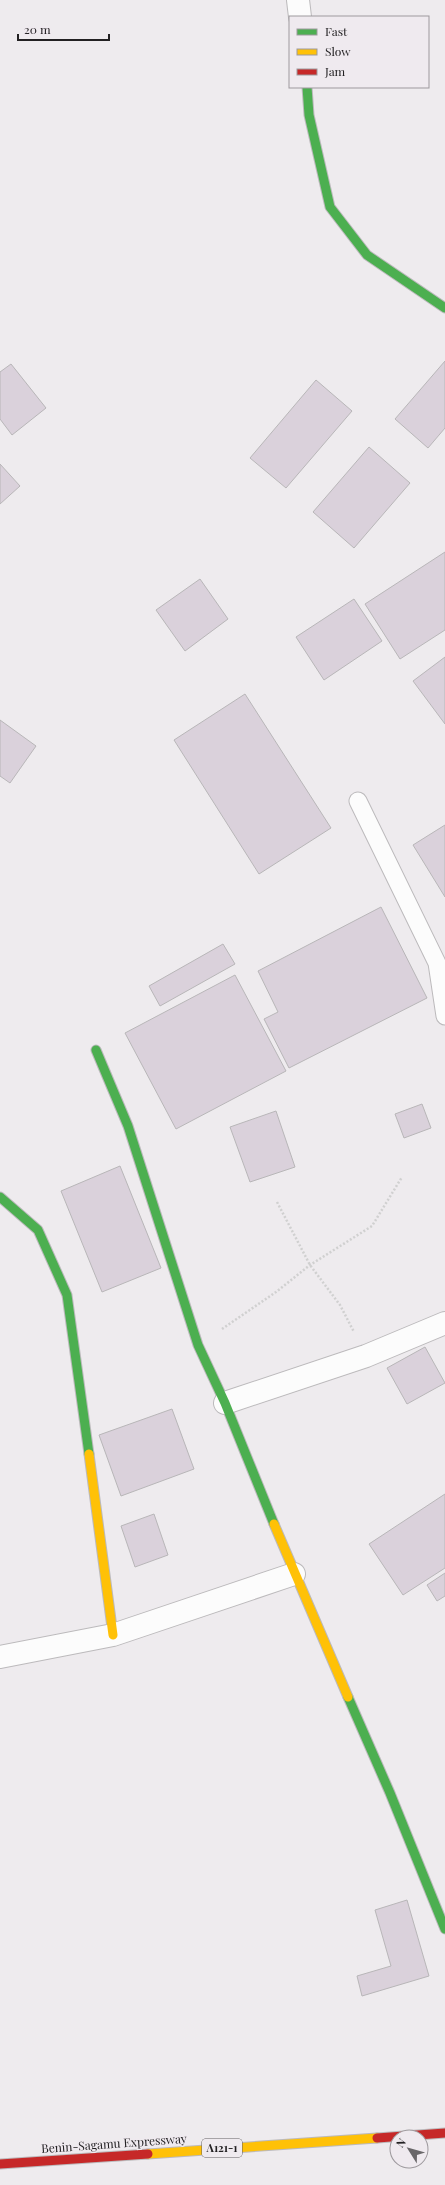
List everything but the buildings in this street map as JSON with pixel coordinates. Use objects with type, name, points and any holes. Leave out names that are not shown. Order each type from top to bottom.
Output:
[{"type":"main road","points":[[307,88],[309,115],[330,207],[367,255],[445,308]]},
{"type":"main road","points":[[96,1050],[128,1126],[198,1345],[225,1403],[294,1574],[390,1793],[445,1929]]},
{"type":"main road","points":[[0,1196],[38,1230],[67,1296],[113,1635]]},
{"type":"main road","name":"Benin-Sagamu Expressway","points":[[0,2164],[445,2133]]},
{"type":"street","points":[[298,0],[300,16]]},
{"type":"street","points":[[225,1403],[366,1356],[445,1323]]},
{"type":"street","points":[[0,1657],[113,1635],[294,1574]]},
{"type":"lane","points":[[358,801],[437,963],[445,1016]]},
{"type":"path","points":[[198,1345],[276,1292],[310,1265],[372,1226],[402,1177]]},
{"type":"path","points":[[277,1202],[310,1265],[340,1305],[366,1356]]},
{"type":"traffic: fast","points":[[307,88],[309,115],[330,207],[367,255],[445,308]]},
{"type":"traffic: fast","points":[[96,1050],[128,1126],[198,1345],[225,1403],[274,1524]]},
{"type":"traffic: fast","points":[[0,1197],[38,1230],[67,1295],[89,1454]]},
{"type":"traffic: fast","points":[[348,1697],[390,1793],[445,1929]]},
{"type":"traffic: slow","points":[[89,1454],[113,1635]]},
{"type":"traffic: slow","points":[[274,1524],[348,1697]]},
{"type":"traffic: slow","points":[[148,2154],[377,2138]]},
{"type":"traffic: jam","points":[[377,2138],[445,2133]]},
{"type":"traffic: jam","points":[[0,2164],[148,2154]]}]
